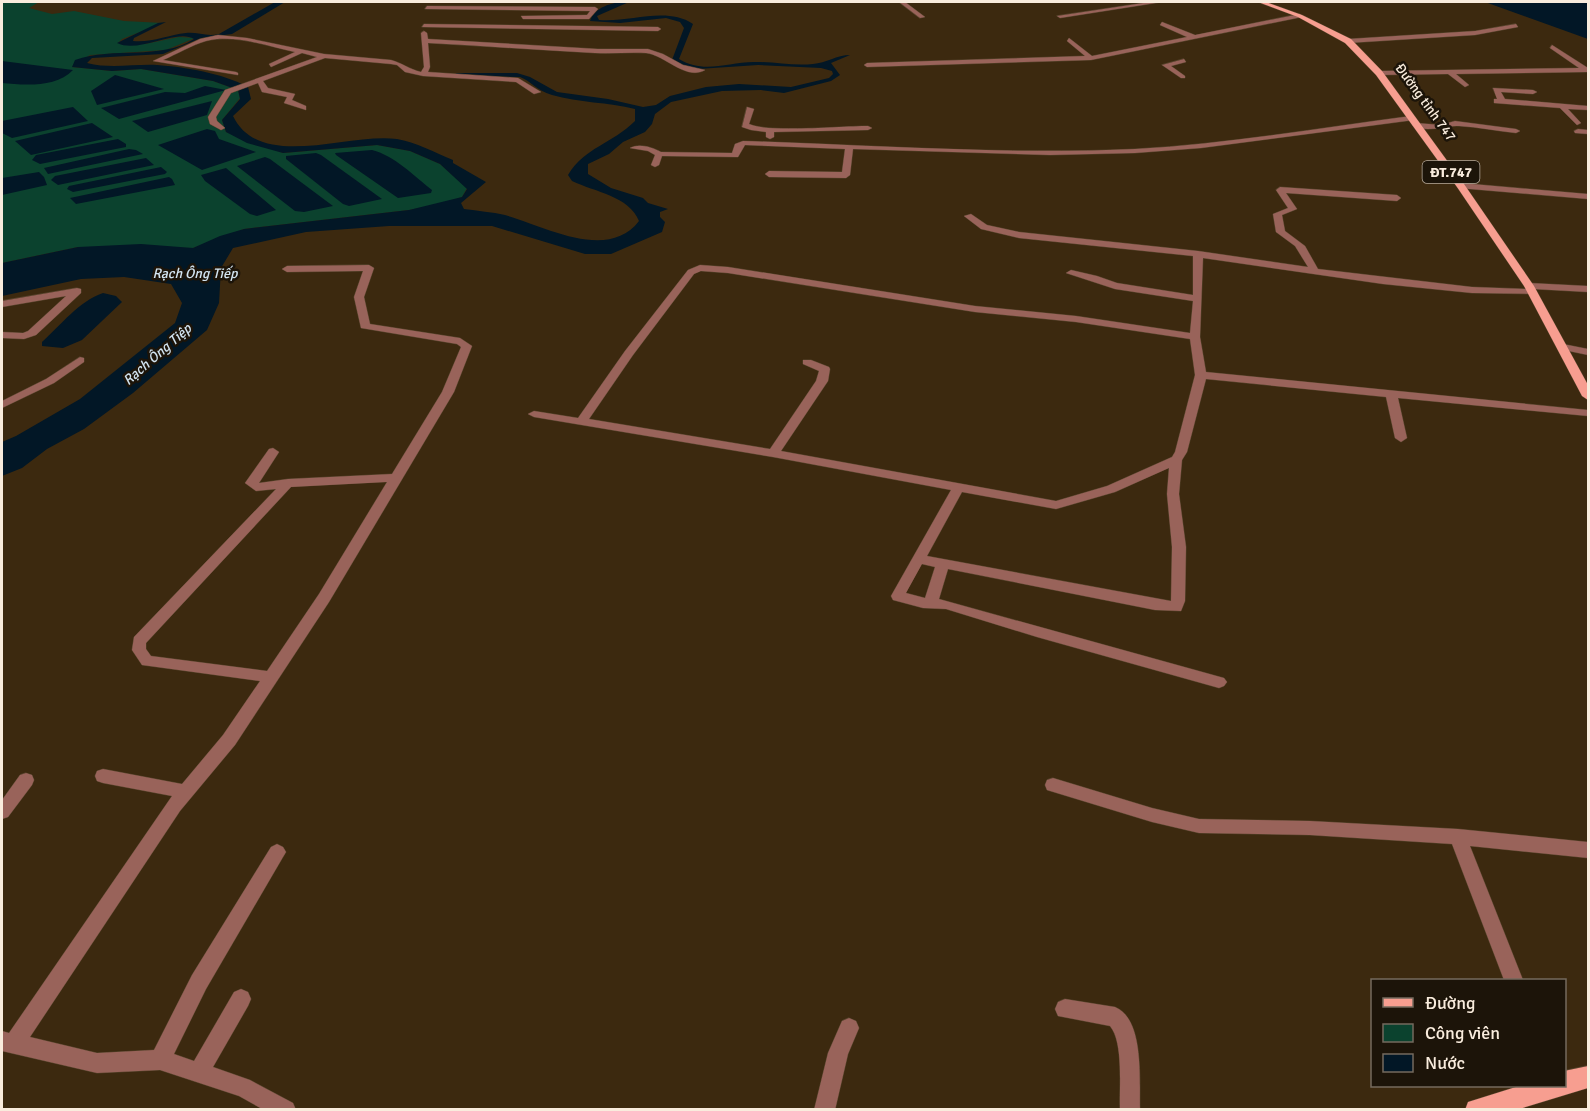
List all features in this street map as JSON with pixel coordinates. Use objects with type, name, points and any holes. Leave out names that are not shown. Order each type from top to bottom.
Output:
[{"type":"main road","name":"Đường tỉnh 747","points":[[1261,2],[1300,16],[1348,41],[1379,73],[1461,186],[1531,289],[1588,396]]},
{"type":"main road","points":[[1566,1082],[1588,1077]]},
{"type":"main road","points":[[1476,1110],[1550,1087]]},
{"type":"street","points":[[902,2],[922,17]]},
{"type":"street","points":[[1060,16],[1159,2]]},
{"type":"street","points":[[425,70],[425,5],[595,9],[589,17],[522,17]]},
{"type":"street","points":[[867,65],[1091,58],[1300,16]]},
{"type":"street","points":[[1162,24],[1196,38]]},
{"type":"street","points":[[424,26],[658,29]]},
{"type":"street","points":[[1348,41],[1475,33],[1516,26]]},
{"type":"street","points":[[236,74],[156,61],[202,40],[218,38],[247,40],[324,56],[391,62],[399,64],[407,71],[425,70],[518,80],[537,92]]},
{"type":"street","points":[[1069,40],[1091,58]]},
{"type":"street","points":[[424,41],[598,51],[648,51],[661,55],[681,67],[702,70]]},
{"type":"street","points":[[1158,46],[1167,50]]},
{"type":"street","points":[[1552,47],[1588,70]]},
{"type":"street","points":[[271,65],[300,52]]},
{"type":"street","points":[[1175,55],[1184,61],[1165,65],[1183,77]]},
{"type":"street","points":[[221,128],[213,122],[212,117],[225,95],[232,90],[324,56]]},
{"type":"street","points":[[1379,73],[1588,70]]},
{"type":"street","points":[[1451,73],[1465,85]]},
{"type":"street","points":[[256,81],[265,90],[292,96],[287,101],[303,108]]},
{"type":"street","points":[[1533,92],[1496,90],[1499,101],[1588,108]]},
{"type":"street","points":[[1562,106],[1577,127],[1588,132]]},
{"type":"street","points":[[750,109],[745,125],[752,128],[770,130],[868,128]]},
{"type":"street","points":[[634,148],[650,149],[659,154],[731,156],[736,154],[740,144],[770,142],[1050,153],[1135,151],[1201,146],[1413,121],[1441,127],[1455,123],[1516,131]]},
{"type":"street","points":[[770,130],[770,142]]},
{"type":"street","points":[[769,174],[843,176],[847,173],[849,146]]},
{"type":"street","points":[[655,165],[659,154]]},
{"type":"street","points":[[1461,186],[1588,197]]},
{"type":"street","points":[[1315,272],[1305,250],[1297,240],[1281,232],[1277,214],[1293,209],[1280,190],[1397,198]]},
{"type":"street","points":[[968,216],[993,230],[1019,235],[1198,254],[1315,272],[1472,290],[1588,289]]},
{"type":"street","points":[[918,559],[1163,607],[1176,607],[1179,547],[1173,494],[1176,460],[1181,452],[1201,375],[1195,337],[1198,254]]},
{"type":"street","points":[[286,1110],[243,1087],[160,1060],[97,1063],[8,1042],[186,792],[229,740],[324,598],[447,392],[467,346],[466,343],[365,326],[359,297],[369,268],[287,269]]},
{"type":"street","points":[[582,421],[629,353],[691,272],[700,268],[794,279],[975,309],[1076,319],[1195,337]]},
{"type":"street","points":[[1071,273],[1095,278],[1115,286],[1197,299]]},
{"type":"street","points":[[2,304],[77,291],[32,333],[24,336],[2,335]]},
{"type":"street","points":[[1563,347],[1588,352]]},
{"type":"street","points":[[2,405],[50,381],[80,360]]},
{"type":"street","points":[[772,453],[822,381],[825,369],[807,362]]},
{"type":"street","points":[[1201,375],[1588,413]]},
{"type":"street","points":[[1391,393],[1401,438]]},
{"type":"street","points":[[534,414],[772,453],[1037,502],[1064,504],[1111,489],[1176,460]]},
{"type":"street","points":[[273,452],[251,483],[252,486],[396,478]]},
{"type":"street","points":[[270,677],[147,662],[139,650],[139,641],[288,483]]},
{"type":"street","points":[[958,488],[898,596],[926,603],[946,604],[1219,682]]},
{"type":"street","points":[[926,603],[943,563]]},
{"type":"street","points":[[103,776],[186,792]]},
{"type":"street","points":[[2,812],[26,780]]},
{"type":"street","points":[[1053,785],[1152,815],[1199,826],[1310,828],[1458,837],[1588,850]]},
{"type":"street","points":[[1458,837],[1512,979]]},
{"type":"street","points":[[160,1060],[199,982],[277,852]]},
{"type":"street","points":[[198,1073],[241,999]]},
{"type":"street","points":[[1065,1009],[1115,1017],[1120,1021],[1126,1040],[1130,1110]]},
{"type":"street","points":[[824,1110],[838,1053],[849,1028]]},
{"type":"green space","points":[[2,2],[39,2],[29,8],[52,14],[74,11],[124,21],[163,23],[122,39],[118,43],[145,44],[179,37],[195,38],[166,50],[90,55],[72,67],[112,71],[141,69],[213,81],[238,90],[240,98],[222,120],[226,132],[283,153],[377,145],[410,151],[440,164],[467,188],[462,197],[441,204],[409,210],[244,229],[193,248],[78,247],[2,263]]},
{"type":"water","name":"Rạch Ông Tiếp","points":[[275,2],[285,2],[232,34],[201,38],[163,54],[92,58],[87,63],[104,66],[168,66],[227,78],[248,87],[251,99],[233,116],[246,133],[263,142],[284,146],[307,146],[377,138],[397,139],[411,143],[453,160],[453,163],[486,182],[461,203],[464,209],[505,215],[556,233],[593,240],[610,239],[626,233],[639,221],[628,206],[619,200],[572,181],[568,175],[582,158],[635,121],[635,109],[552,95],[520,77],[455,76],[456,73],[517,73],[530,77],[557,92],[608,99],[643,107],[656,105],[670,96],[706,87],[739,84],[791,87],[829,78],[833,74],[832,71],[821,68],[758,65],[698,69],[682,66],[672,60],[684,28],[680,22],[666,18],[620,23],[590,21],[601,8],[624,2],[629,2],[597,16],[599,20],[671,16],[693,24],[679,59],[689,64],[708,67],[747,62],[799,65],[850,55],[831,63],[840,75],[831,81],[784,93],[761,90],[722,91],[671,102],[655,114],[652,124],[645,132],[623,142],[609,154],[588,164],[588,174],[611,188],[668,209],[660,212],[660,217],[665,222],[662,232],[611,254],[585,254],[492,226],[389,226],[306,232],[233,248],[221,268],[219,303],[207,330],[133,393],[84,429],[47,449],[22,468],[2,476],[2,442],[80,399],[175,323],[182,303],[171,284],[124,277],[81,279],[2,296],[2,263],[78,247],[141,244],[193,248],[220,236],[244,229],[409,210],[462,197],[467,189],[440,164],[410,151],[377,145],[283,153],[247,143],[226,132],[222,120],[240,99],[238,90],[213,81],[141,69],[112,71],[72,67],[75,60],[90,56],[166,50],[194,39],[187,36],[126,46],[117,43],[158,23],[166,22],[134,38],[133,41],[146,41],[186,33],[219,34]]},
{"type":"water","points":[[1485,2],[1588,2],[1588,39]]},
{"type":"water","points":[[2,61],[73,70],[66,76],[49,83],[30,85],[2,83]]},
{"type":"water","points":[[115,75],[164,89],[97,105],[91,91]]},
{"type":"water","points":[[205,86],[226,90],[119,119],[101,108],[165,92],[185,93]]},
{"type":"water","points":[[212,101],[207,115],[148,132],[132,121]]},
{"type":"water","points":[[73,107],[88,121],[12,138],[2,133],[2,121]]},
{"type":"water","points":[[92,123],[113,137],[31,155],[15,141]]},
{"type":"water","points":[[207,129],[215,131],[219,139],[256,152],[202,170],[158,145]]},
{"type":"water","points":[[118,139],[126,144],[126,147],[40,164],[32,160],[36,155]]},
{"type":"water","points":[[129,149],[143,154],[48,174],[44,168]]},
{"type":"water","points":[[372,150],[404,167],[432,190],[431,193],[398,198],[335,153]]},
{"type":"water","points":[[316,153],[382,199],[349,206],[343,204],[286,159],[286,156]]},
{"type":"water","points":[[265,157],[333,206],[304,212],[295,211],[237,166]]},
{"type":"water","points":[[146,158],[154,165],[58,185],[51,180],[55,176]]},
{"type":"water","points":[[161,167],[167,172],[165,174],[73,192],[67,189],[69,186]]},
{"type":"water","points":[[226,168],[276,210],[257,216],[250,214],[205,181],[201,175]]},
{"type":"water","points":[[39,172],[47,185],[2,195],[2,178]]},
{"type":"water","points":[[169,177],[175,185],[76,204],[70,198]]},
{"type":"water","points":[[103,293],[116,296],[122,302],[82,340],[63,348],[42,346],[42,342],[78,308]]},
{"type":"water label","name":"Rạch Ông Tiệp","points":[[157,354]]}]
